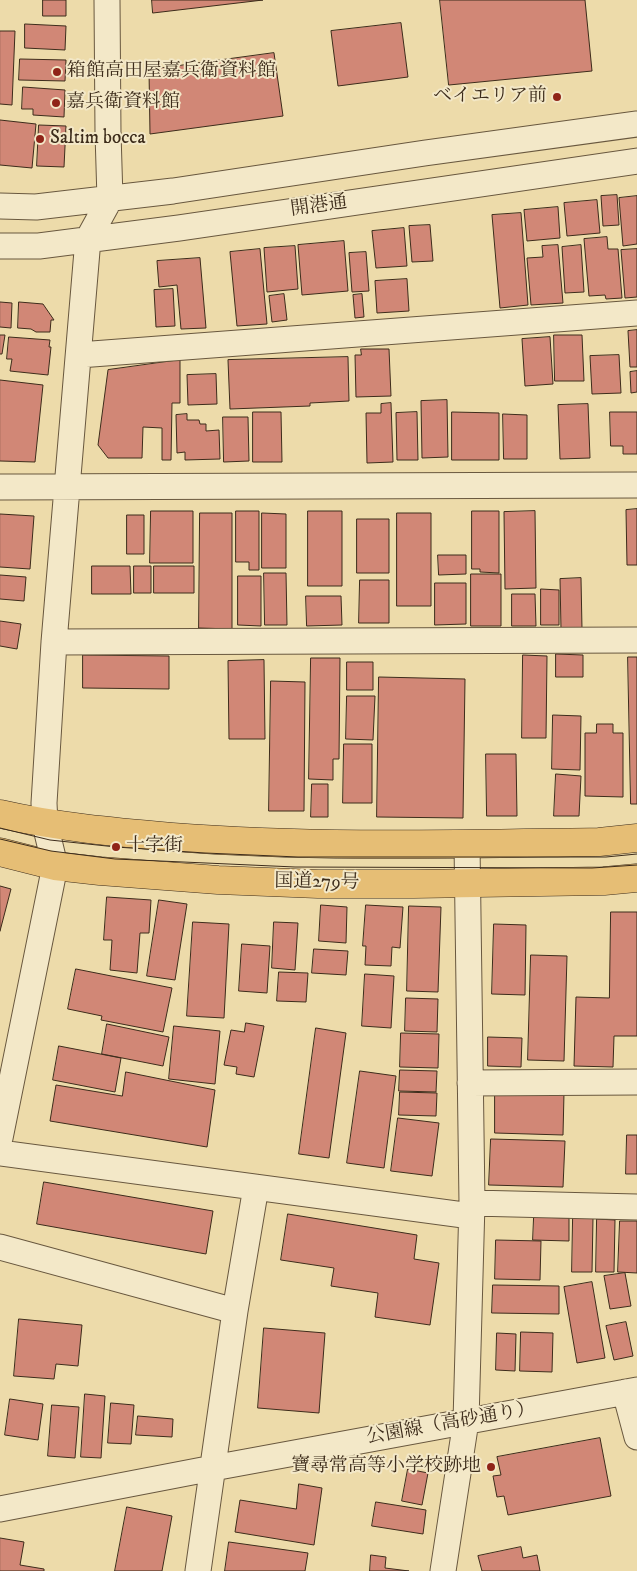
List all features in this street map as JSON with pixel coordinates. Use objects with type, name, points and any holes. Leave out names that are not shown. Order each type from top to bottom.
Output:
[{"type":"highway","name":"国道279号","points":[[0,814],[45,824],[104,831],[197,839],[313,844],[599,842],[637,838]]},
{"type":"highway","name":"国道279号","points":[[0,852],[55,866],[218,880],[318,884],[467,884],[604,881],[637,878]]},
{"type":"street","points":[[0,1138],[55,866],[45,824],[44,803],[54,642],[88,239],[110,199],[107,0]]},
{"type":"street","name":"開港通","points":[[0,206],[36,207],[173,191],[425,152],[637,124]]},
{"type":"street","name":"開港通","points":[[0,246],[39,246],[179,228],[637,160]]},
{"type":"street","points":[[79,355],[637,313]]},
{"type":"street","points":[[0,488],[637,485]]},
{"type":"street","points":[[54,642],[637,640]]},
{"type":"street","points":[[443,1571],[466,1421],[472,1209],[467,844]]},
{"type":"street","points":[[470,1083],[637,1082]]},
{"type":"street","points":[[0,1153],[256,1187],[472,1209],[637,1206]]},
{"type":"street","points":[[198,1571],[235,1311],[256,1187]]},
{"type":"street","points":[[0,1247],[235,1311]]},
{"type":"street","points":[[631,1391],[637,1437]]},
{"type":"street","name":"公園線（高砂通り）","points":[[0,1510],[213,1468],[631,1391]]},
{"type":"building","points":[[43,0],[66,0],[66,16],[43,16]]},
{"type":"building","points":[[152,0],[263,0],[153,13]]},
{"type":"building","points":[[440,0],[585,0],[592,71],[449,85]]},
{"type":"building","points":[[401,23],[408,77],[338,86],[331,31]]},
{"type":"building","points":[[25,24],[66,26],[65,50],[25,48]]},
{"type":"building","points":[[0,31],[15,31],[12,105],[0,104]]},
{"type":"building","points":[[274,53],[283,116],[150,134],[149,70]]},
{"type":"building","points":[[20,59],[66,60],[65,81],[19,80]]},
{"type":"building","points":[[23,87],[65,90],[64,117],[33,115],[33,109],[22,109]]},
{"type":"building","points":[[0,120],[36,124],[32,168],[0,165]]},
{"type":"building","points":[[39,125],[66,126],[64,167],[37,166]]},
{"type":"building","points":[[617,195],[619,225],[603,226],[601,196]]},
{"type":"building","points":[[637,196],[637,244],[623,246],[619,198]]},
{"type":"building","points":[[597,200],[600,233],[567,236],[564,203]]},
{"type":"building","points":[[558,207],[560,238],[527,241],[524,210]]},
{"type":"building","points":[[521,213],[528,305],[500,308],[492,215]]},
{"type":"building","points":[[430,225],[433,261],[412,262],[409,226]]},
{"type":"building","points":[[404,228],[407,266],[376,268],[372,231]]},
{"type":"building","points":[[607,237],[608,249],[618,249],[622,298],[606,299],[605,295],[589,296],[584,239]]},
{"type":"building","points":[[344,241],[348,291],[302,295],[298,245]]},
{"type":"building","points":[[558,245],[563,303],[531,305],[527,258],[543,257],[542,246]]},
{"type":"building","points":[[581,245],[584,292],[565,293],[562,247]]},
{"type":"building","points":[[295,246],[298,289],[267,292],[264,248]]},
{"type":"building","points":[[260,249],[267,324],[237,326],[230,252]]},
{"type":"building","points":[[637,249],[637,297],[625,298],[621,250]]},
{"type":"building","points":[[366,252],[369,291],[352,292],[349,253]]},
{"type":"building","points":[[200,258],[206,328],[181,329],[177,285],[159,287],[157,261]]},
{"type":"building","points":[[407,279],[409,311],[377,313],[375,281]]},
{"type":"building","points":[[173,289],[175,326],[156,327],[154,290]]},
{"type":"building","points":[[284,294],[287,320],[272,322],[269,296]]},
{"type":"building","points":[[362,294],[364,317],[355,318],[353,295]]},
{"type":"building","points":[[0,302],[12,303],[11,328],[0,327]]},
{"type":"building","points":[[19,302],[43,304],[54,320],[51,320],[50,332],[36,332],[31,329],[18,328]]},
{"type":"building","points":[[637,330],[637,367],[630,367],[628,331]]},
{"type":"building","points":[[0,335],[5,335],[2,354],[0,354]]},
{"type":"building","points":[[554,335],[582,335],[584,381],[555,381]]},
{"type":"building","points":[[9,337],[50,340],[48,375],[10,371],[12,359],[7,359]]},
{"type":"building","points":[[550,337],[553,384],[525,386],[522,339]]},
{"type":"building","points":[[361,349],[389,349],[391,396],[356,397],[355,355],[361,355]]},
{"type":"building","points":[[619,355],[621,393],[592,394],[590,356]]},
{"type":"building","points":[[348,357],[349,401],[310,403],[310,406],[230,409],[228,360]]},
{"type":"building","points":[[180,360],[180,403],[172,403],[171,460],[162,460],[162,428],[143,427],[142,458],[108,458],[98,445],[108,370]]},
{"type":"building","points":[[637,371],[637,392],[631,393],[630,372]]},
{"type":"building","points":[[216,374],[217,404],[188,405],[187,375]]},
{"type":"building","points":[[0,380],[43,385],[35,462],[0,461]]},
{"type":"building","points":[[447,400],[448,457],[422,458],[421,401]]},
{"type":"building","points":[[391,403],[393,462],[367,463],[366,413],[381,413],[381,404]]},
{"type":"building","points":[[588,404],[590,458],[560,459],[558,405]]},
{"type":"building","points":[[253,412],[281,412],[282,462],[253,462]]},
{"type":"building","points":[[417,412],[418,460],[397,460],[396,413]]},
{"type":"building","points":[[452,412],[499,413],[499,460],[452,460]]},
{"type":"building","points":[[610,412],[637,412],[637,454],[623,454],[623,446],[611,446]]},
{"type":"building","points":[[187,414],[187,420],[199,420],[200,424],[206,424],[206,431],[219,430],[220,459],[185,460],[185,452],[177,453],[176,415]]},
{"type":"building","points":[[503,414],[527,415],[527,459],[504,459]]},
{"type":"building","points":[[223,417],[248,417],[249,461],[224,462]]},
{"type":"building","points":[[637,509],[637,565],[627,565],[626,510]]},
{"type":"building","points":[[151,511],[193,511],[193,563],[150,563]]},
{"type":"building","points":[[236,511],[259,511],[259,570],[249,570],[249,562],[236,562]]},
{"type":"building","points":[[308,511],[342,511],[342,586],[308,586]]},
{"type":"building","points":[[472,511],[499,511],[499,573],[480,572],[480,569],[472,569]]},
{"type":"building","points":[[535,511],[536,588],[505,589],[504,512]]},
{"type":"building","points":[[200,513],[232,513],[232,629],[199,628]]},
{"type":"building","points":[[262,513],[286,514],[286,568],[262,568]]},
{"type":"building","points":[[397,513],[431,513],[431,606],[397,606]]},
{"type":"building","points":[[0,514],[34,516],[30,569],[0,567]]},
{"type":"building","points":[[127,515],[144,515],[144,554],[127,554]]},
{"type":"building","points":[[357,519],[389,519],[389,573],[357,573]]},
{"type":"building","points":[[438,555],[466,555],[466,574],[439,575]]},
{"type":"building","points":[[92,566],[130,566],[131,594],[92,594]]},
{"type":"building","points":[[134,566],[151,566],[151,593],[134,593]]},
{"type":"building","points":[[154,566],[194,566],[194,593],[154,593]]},
{"type":"building","points":[[264,573],[286,573],[287,625],[265,625]]},
{"type":"building","points":[[471,574],[501,574],[501,626],[471,626]]},
{"type":"building","points":[[0,575],[26,577],[24,601],[0,599]]},
{"type":"building","points":[[238,576],[261,576],[261,626],[238,625]]},
{"type":"building","points":[[581,578],[582,629],[561,629],[560,579]]},
{"type":"building","points":[[360,580],[389,580],[389,623],[359,623]]},
{"type":"building","points":[[435,583],[466,583],[466,624],[435,625]]},
{"type":"building","points":[[541,589],[559,590],[559,625],[541,625]]},
{"type":"building","points":[[512,594],[535,594],[536,626],[512,626]]},
{"type":"building","points":[[306,596],[341,596],[342,625],[307,626]]},
{"type":"building","points":[[0,621],[21,624],[17,649],[0,646]]},
{"type":"building","points":[[556,654],[583,655],[583,677],[556,677]]},
{"type":"building","points":[[83,655],[169,656],[169,689],[83,688]]},
{"type":"building","points":[[523,655],[547,656],[546,738],[522,738]]},
{"type":"building","points":[[628,657],[637,657],[637,804],[631,804]]},
{"type":"building","points":[[311,658],[340,658],[339,759],[333,759],[333,780],[309,779]]},
{"type":"building","points":[[264,660],[265,739],[229,739],[228,661]]},
{"type":"building","points":[[347,662],[373,662],[373,690],[347,690]]},
{"type":"building","points":[[379,677],[465,679],[463,818],[377,817]]},
{"type":"building","points":[[271,681],[305,682],[304,811],[269,811]]},
{"type":"building","points":[[347,696],[375,696],[373,740],[346,739]]},
{"type":"building","points":[[553,715],[581,716],[580,770],[552,769]]},
{"type":"building","points":[[597,724],[613,724],[613,733],[623,733],[623,797],[585,796],[585,733],[596,733]]},
{"type":"building","points":[[344,744],[372,744],[372,803],[343,803]]},
{"type":"building","points":[[486,754],[516,754],[517,816],[487,816]]},
{"type":"building","points":[[556,774],[581,776],[579,816],[554,816]]},
{"type":"building","points":[[312,784],[328,784],[328,817],[311,817]]},
{"type":"building","points":[[0,886],[11,889],[0,931]]},
{"type":"building","points":[[107,897],[151,900],[149,933],[140,933],[137,973],[110,970],[112,940],[104,940]]},
{"type":"building","points":[[159,900],[187,904],[175,980],[147,976]]},
{"type":"building","points":[[321,905],[347,907],[346,943],[319,941]]},
{"type":"building","points":[[366,905],[403,907],[400,948],[392,947],[391,966],[365,965],[366,946],[363,946]]},
{"type":"building","points":[[409,906],[441,907],[438,992],[407,991]]},
{"type":"building","points":[[611,912],[637,912],[637,1036],[614,1036],[613,1067],[574,1066],[576,997],[609,998]]},
{"type":"building","points":[[193,922],[229,924],[224,1018],[187,1016]]},
{"type":"building","points":[[274,922],[298,923],[295,970],[272,968]]},
{"type":"building","points":[[494,924],[526,925],[525,995],[492,994]]},
{"type":"building","points":[[242,944],[270,946],[267,993],[239,991]]},
{"type":"building","points":[[314,949],[348,951],[346,975],[312,973]]},
{"type":"building","points":[[531,955],[567,956],[564,1061],[528,1060]]},
{"type":"building","points":[[76,969],[172,988],[163,1032],[101,1020],[102,1016],[68,1009]]},
{"type":"building","points":[[279,972],[308,973],[306,1002],[277,1001]]},
{"type":"building","points":[[365,974],[394,976],[391,1028],[362,1026]]},
{"type":"building","points":[[406,998],[438,999],[437,1032],[405,1031]]},
{"type":"building","points":[[246,1023],[264,1026],[254,1077],[236,1074],[237,1067],[224,1065],[231,1030],[244,1032]]},
{"type":"building","points":[[107,1024],[169,1037],[163,1066],[102,1054]]},
{"type":"building","points":[[174,1026],[220,1031],[215,1084],[169,1079]]},
{"type":"building","points":[[316,1028],[346,1033],[329,1158],[299,1154]]},
{"type":"building","points":[[401,1033],[439,1034],[438,1068],[400,1067]]},
{"type":"building","points":[[488,1037],[522,1038],[521,1067],[488,1066]]},
{"type":"building","points":[[59,1046],[121,1058],[115,1092],[53,1080]]},
{"type":"building","points":[[400,1070],[437,1071],[436,1092],[399,1091]]},
{"type":"building","points":[[360,1071],[396,1076],[384,1168],[347,1163]]},
{"type":"building","points":[[126,1072],[215,1090],[207,1147],[50,1121],[56,1085],[122,1096]]},
{"type":"building","points":[[495,1091],[564,1093],[563,1135],[495,1133]]},
{"type":"building","points":[[400,1092],[437,1093],[436,1116],[399,1115]]},
{"type":"building","points":[[398,1118],[439,1123],[432,1176],[391,1171]]},
{"type":"building","points":[[627,1135],[637,1135],[637,1174],[626,1174]]},
{"type":"building","points":[[491,1139],[565,1141],[563,1187],[489,1185]]},
{"type":"building","points":[[44,1182],[213,1211],[206,1254],[37,1224]]},
{"type":"building","points":[[288,1214],[417,1235],[414,1259],[439,1263],[430,1325],[375,1317],[378,1293],[331,1286],[334,1268],[281,1260]]},
{"type":"building","points":[[534,1217],[569,1218],[569,1241],[533,1240]]},
{"type":"building","points":[[573,1218],[593,1218],[592,1272],[572,1272]]},
{"type":"building","points":[[597,1219],[615,1220],[614,1272],[596,1272]]},
{"type":"building","points":[[620,1221],[637,1221],[637,1273],[618,1272]]},
{"type":"building","points":[[496,1240],[541,1241],[540,1280],[495,1279]]},
{"type":"building","points":[[625,1273],[631,1306],[610,1309],[604,1276]]},
{"type":"building","points":[[592,1282],[605,1358],[577,1363],[564,1287]]},
{"type":"building","points":[[493,1285],[559,1286],[559,1314],[492,1313]]},
{"type":"building","points":[[19,1319],[82,1325],[78,1366],[56,1364],[54,1379],[14,1376]]},
{"type":"building","points":[[626,1322],[633,1356],[614,1360],[606,1326]]},
{"type":"building","points":[[264,1328],[325,1333],[319,1413],[258,1408]]},
{"type":"building","points":[[521,1332],[553,1333],[552,1372],[520,1371]]},
{"type":"building","points":[[497,1333],[516,1334],[515,1371],[496,1370]]},
{"type":"building","points":[[85,1394],[105,1396],[101,1458],[81,1457]]},
{"type":"building","points":[[10,1399],[43,1404],[38,1440],[5,1435]]},
{"type":"building","points":[[111,1403],[134,1405],[131,1444],[108,1443]]},
{"type":"building","points":[[52,1405],[79,1407],[75,1458],[48,1456]]},
{"type":"building","points":[[138,1416],[173,1419],[172,1437],[136,1435]]},
{"type":"building","points":[[600,1438],[611,1496],[508,1515],[504,1496],[497,1497],[493,1476],[501,1475],[497,1457]]},
{"type":"building","points":[[408,1469],[428,1473],[422,1505],[402,1501]]},
{"type":"building","points":[[299,1484],[322,1488],[314,1545],[235,1532],[240,1500],[296,1509]]},
{"type":"building","points":[[376,1502],[426,1510],[423,1534],[372,1526]]},
{"type":"building","points":[[127,1507],[172,1516],[162,1571],[115,1571]]},
{"type":"building","points":[[0,1538],[24,1542],[20,1565],[44,1569],[44,1571],[0,1571]]},
{"type":"building","points":[[229,1542],[308,1553],[305,1571],[225,1571]]},
{"type":"building","points":[[521,1547],[523,1558],[537,1555],[540,1571],[482,1571],[478,1556]]},
{"type":"building","points":[[371,1555],[386,1557],[385,1568],[409,1571],[370,1571]]},
{"type":"tram line","points":[[0,828],[50,840],[116,847],[298,857],[606,857],[637,854]]},
{"type":"tram line","points":[[0,839],[51,851],[115,859],[295,867],[592,868],[637,865]]},
{"type":"place","name":"箱館高田屋嘉兵衛資料館","points":[[57,72]]},
{"type":"place","name":"ベイエリア前","points":[[557,97]]},
{"type":"place","name":"嘉兵衛資料館","points":[[56,103]]},
{"type":"place","name":"Saltim bocca","points":[[40,139]]},
{"type":"place","name":"十字街","points":[[116,847]]},
{"type":"place","name":"寶尋常高等小学校跡地","points":[[491,1467]]}]
